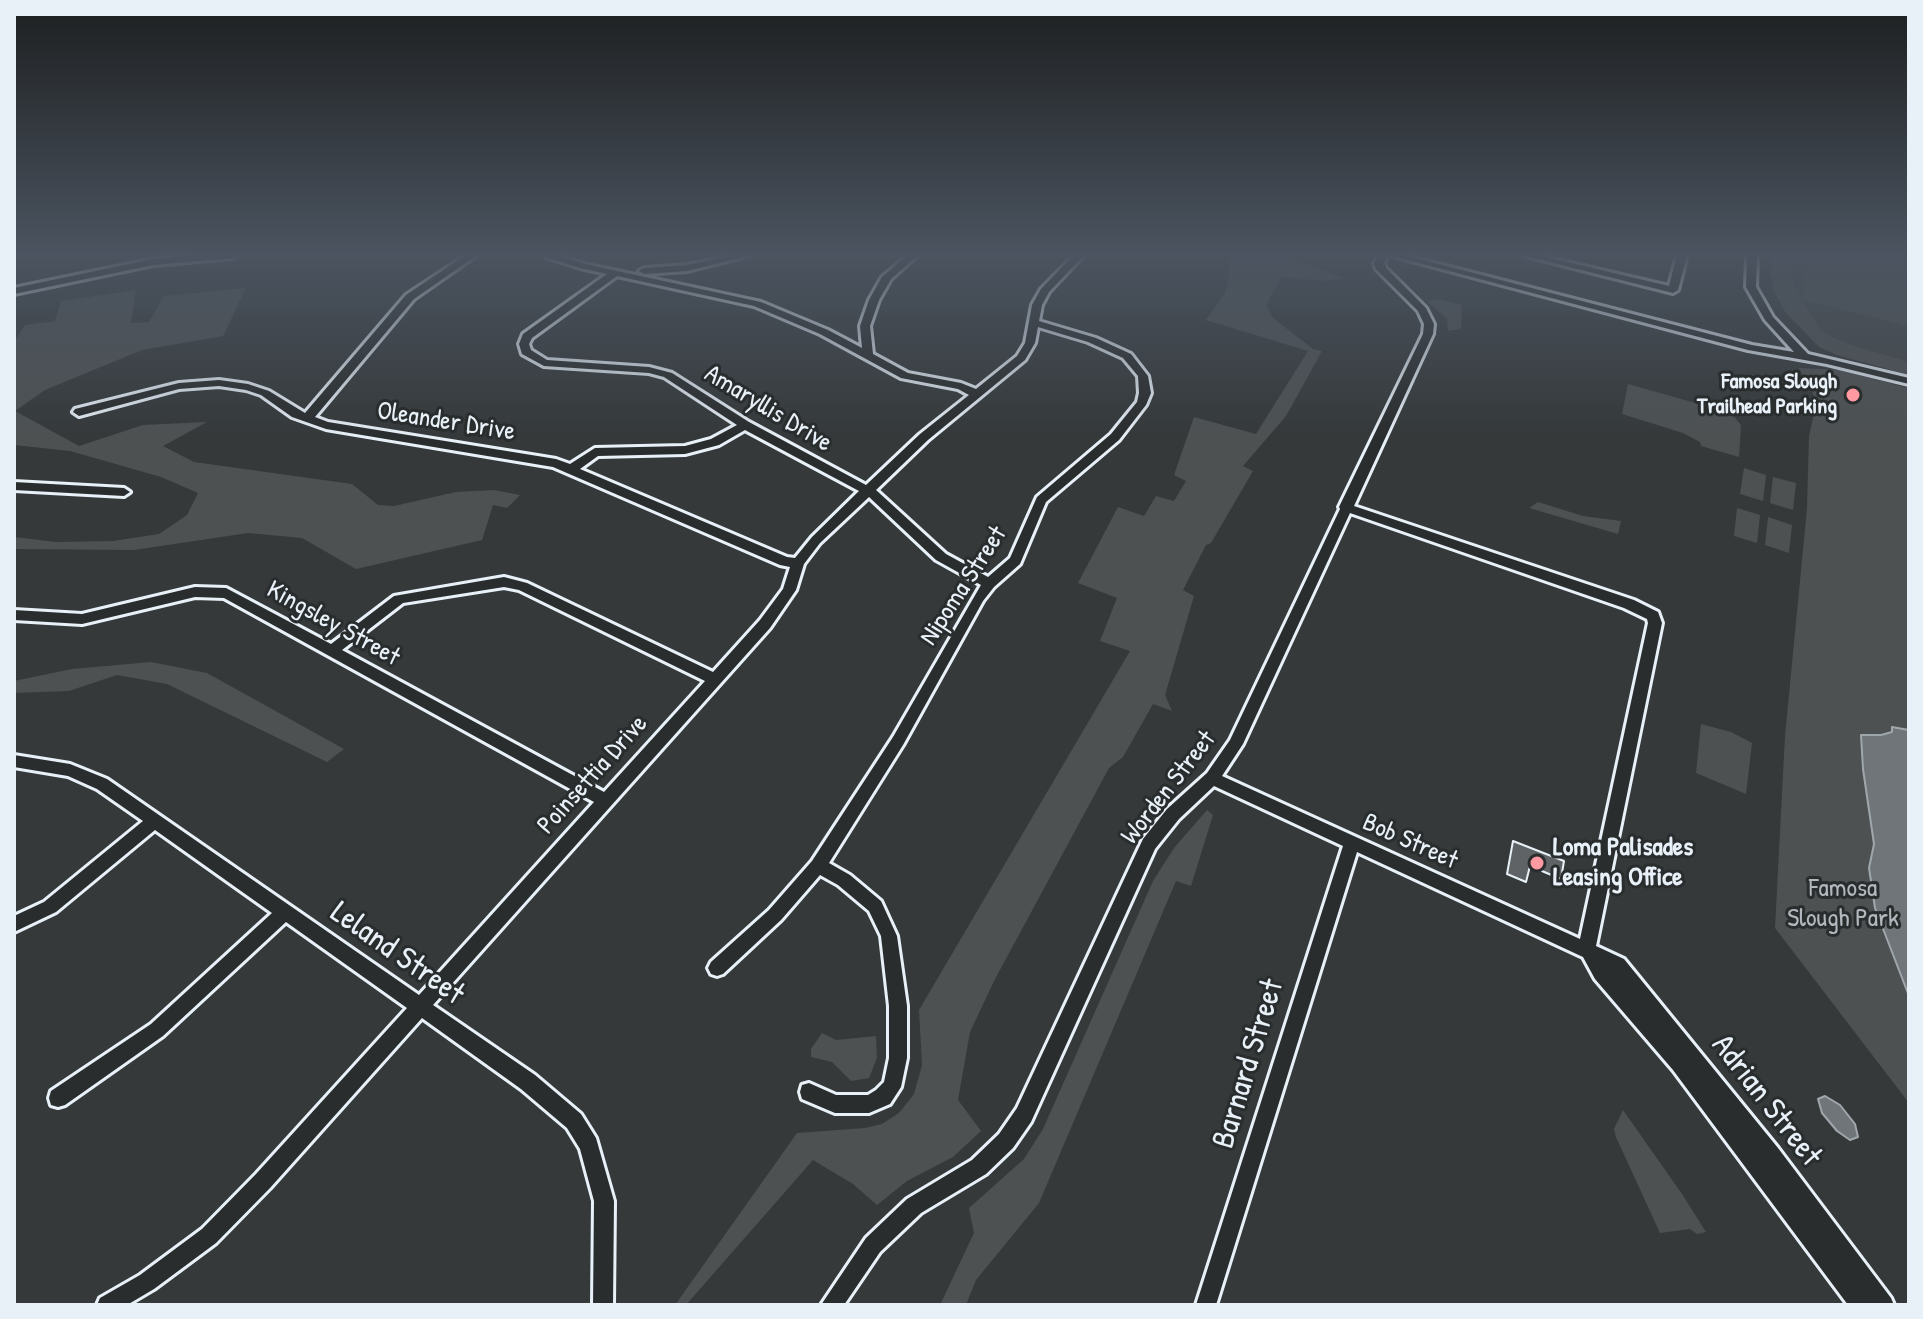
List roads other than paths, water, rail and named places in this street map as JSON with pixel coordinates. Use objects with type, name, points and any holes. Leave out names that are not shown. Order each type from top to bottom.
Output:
[{"type":"street","points":[[307,419],[393,317]]},
{"type":"street","name":"Amaryllis Drive","points":[[554,317],[527,336],[524,344],[526,352],[544,363],[649,370],[668,375],[745,425],[868,490],[941,557],[989,584]]},
{"type":"street","points":[[791,317],[911,378],[961,386],[976,394]]},
{"type":"street","points":[[868,317],[865,326],[868,356]]},
{"type":"street","name":"Poinsettia Drive","points":[[107,1305],[147,1282],[209,1236],[263,1181],[773,614],[789,590],[798,563],[816,540],[976,394],[1021,358],[1030,343],[1035,317]]},
{"type":"street","name":"Worden Street","points":[[831,1305],[873,1245],[914,1206],[979,1167],[1006,1141],[1024,1115],[1149,844],[1173,814],[1212,778],[1236,744],[1428,334],[1429,324],[1425,317]]},
{"type":"street","points":[[1632,317],[1726,341],[1909,381]]},
{"type":"street","points":[[1768,317],[1805,358]]},
{"type":"street","name":"Nipoma Street","points":[[717,968],[775,915],[818,866],[898,741],[989,584],[1015,561],[1041,500],[1125,428],[1142,403],[1145,384],[1137,366],[1115,349],[1034,323]]},
{"type":"street","name":"Oleander Drive","points":[[79,412],[161,389],[219,383],[257,389],[307,419],[537,459],[572,469],[785,562],[798,563]]},
{"type":"street","points":[[572,469],[595,452],[685,450],[715,442],[745,425]]},
{"type":"street","points":[[14,486],[124,492]]},
{"type":"street","points":[[1345,507],[1647,611],[1655,623],[1587,948]]},
{"type":"street","points":[[331,651],[399,599],[504,582],[522,586],[715,679]]},
{"type":"street","name":"Kingsley Street","points":[[14,615],[82,619],[179,595],[219,591],[606,801]]},
{"type":"street","name":"Leland Street","points":[[14,761],[70,770],[102,784],[528,1082],[574,1121],[589,1145],[604,1201],[603,1305]]},
{"type":"street","name":"Bob Street","points":[[1212,778],[1587,948]]},
{"type":"street","points":[[14,924],[50,907],[156,820]]},
{"type":"street","name":"Barnard Street","points":[[1206,1305],[1352,842]]},
{"type":"street","points":[[809,1092],[835,1104],[861,1105],[877,1101],[892,1087],[898,1058],[898,1006],[889,936],[875,906],[844,880],[818,866]]},
{"type":"street","points":[[58,1098],[157,1030],[285,912]]},
{"type":"street","name":"Adrian Street","points":[[1587,948],[1601,973],[1679,1064],[1861,1305]]},
{"type":"street","name":"Adrian Street","points":[[1587,948],[1618,965],[1771,1155],[1884,1305]]},
{"type":"place","name":"Famosa Slough Trailhead Parking","points":[[1853,395]]},
{"type":"place","name":"Loma Palisades Leasing Office","points":[[1537,863]]},
{"type":"park label","name":"Famosa Slough Park","points":[[1843,904]]}]
